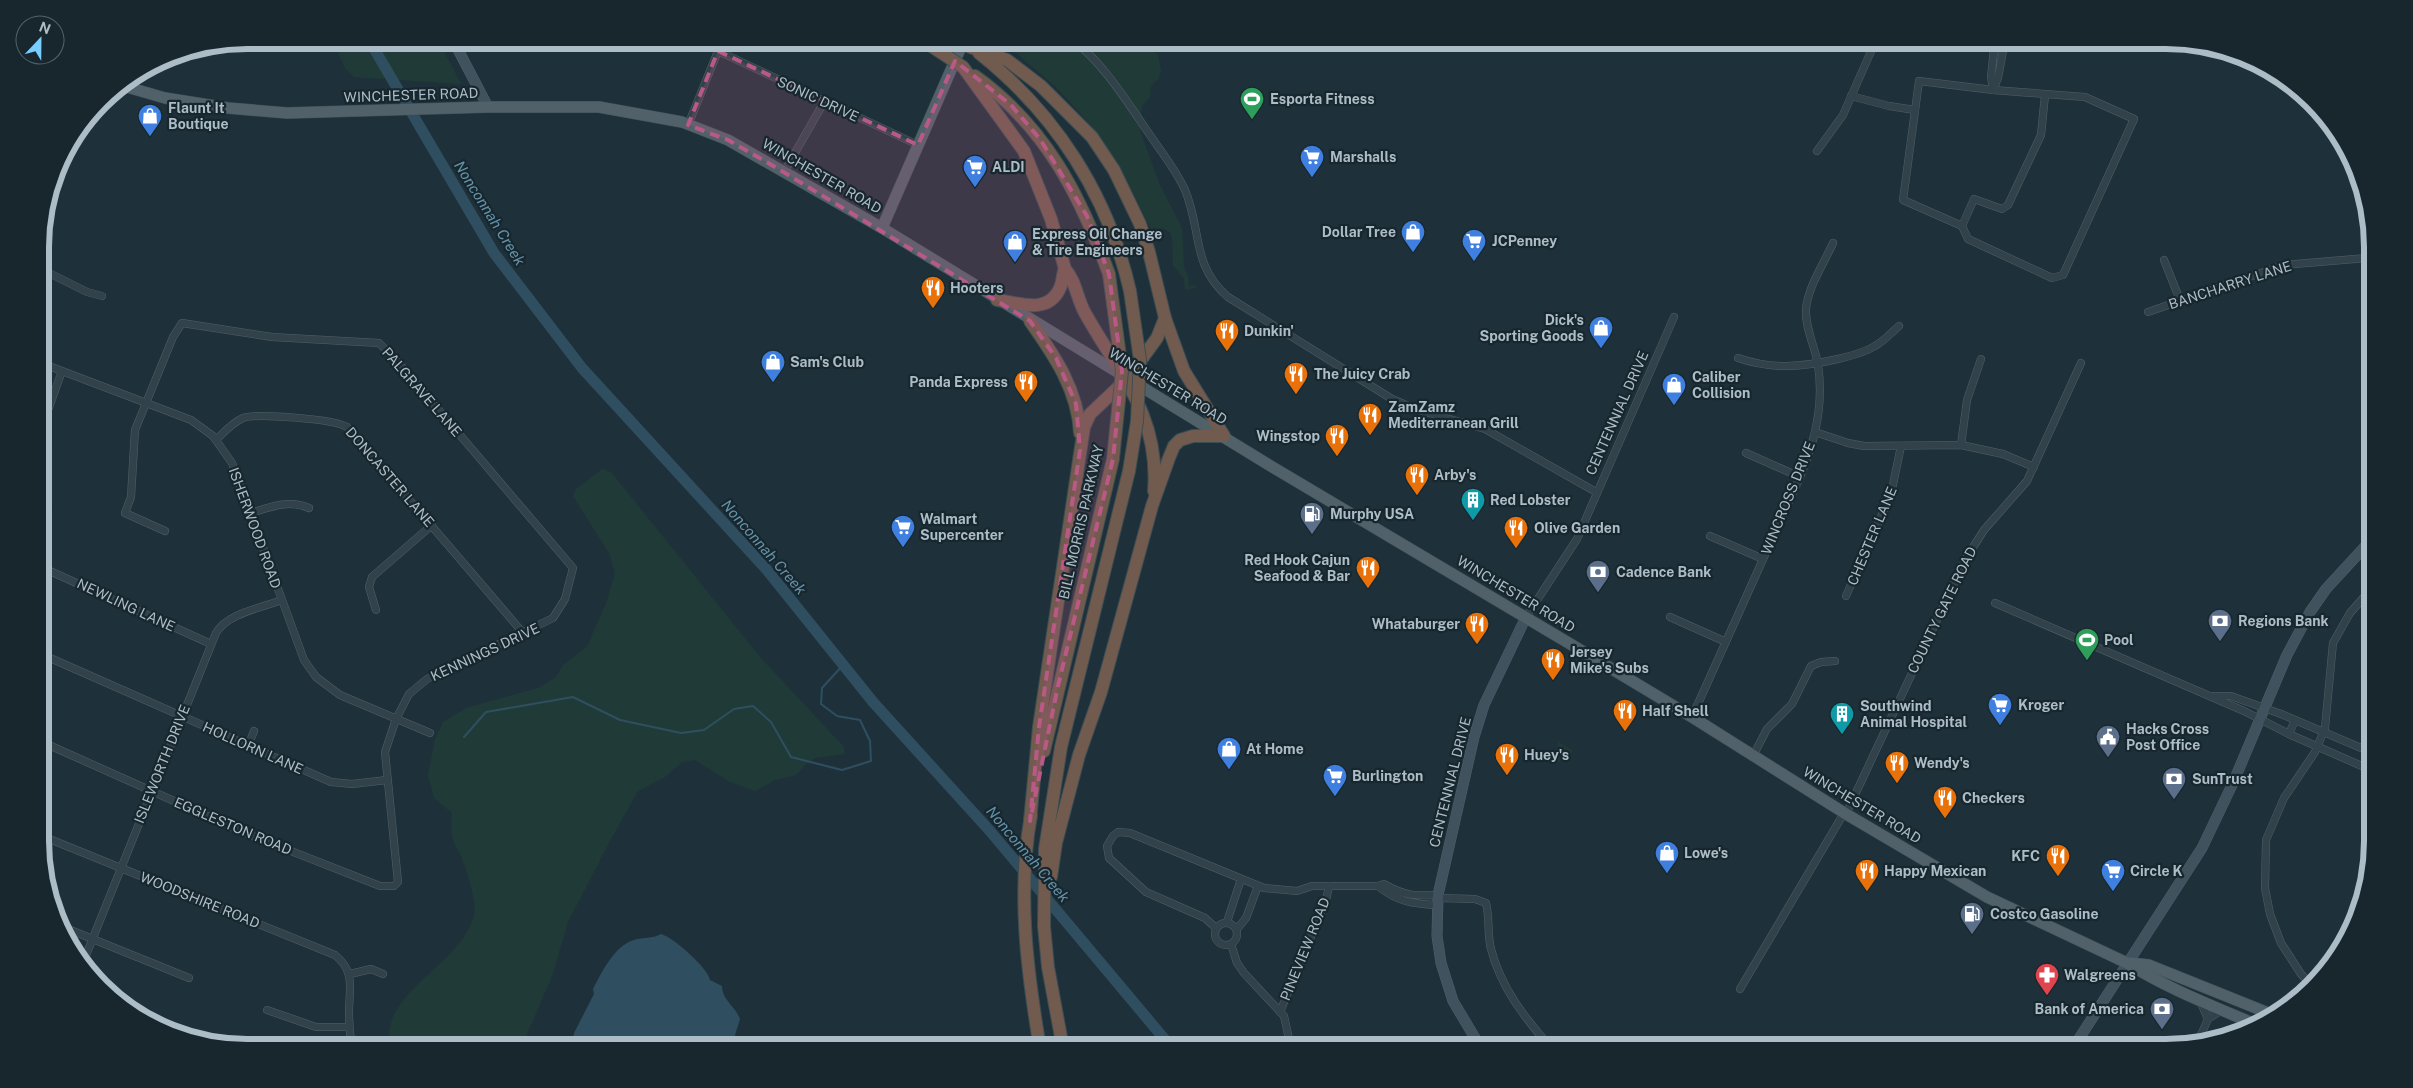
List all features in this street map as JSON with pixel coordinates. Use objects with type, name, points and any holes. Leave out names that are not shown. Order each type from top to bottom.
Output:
[{"type":"highway","name":"BILL MORRIS PARKWAY","points":[[936,49],[963,67],[1011,105],[1063,171],[1087,216],[1109,274],[1122,371],[1113,459],[1058,686],[1030,821],[1023,866],[1025,932],[1039,1039]]},
{"type":"highway","points":[[974,49],[1003,72],[1032,100],[1078,160],[1112,232],[1130,291],[1140,360],[1137,421],[1128,471],[1061,747],[1045,849],[1044,926],[1048,967],[1061,1039]]},
{"type":"highway","points":[[981,49],[1007,60],[1041,86],[1092,137],[1114,170],[1140,224],[1155,271],[1165,318],[1184,371],[1224,436]]},
{"type":"highway","points":[[963,67],[1024,151],[1051,219],[1064,269],[1060,289],[1041,305],[1027,306],[997,300]]},
{"type":"highway","points":[[1064,269],[1069,274],[1084,312],[1127,379],[1139,402],[1151,446],[1155,480],[1152,506]]},
{"type":"highway","points":[[1030,821],[1039,727],[1084,427],[1090,414],[1127,379],[1157,338],[1165,318]]},
{"type":"highway","points":[[1030,321],[1056,358],[1068,382],[1076,404],[1080,450]]},
{"type":"highway","points":[[1044,926],[1056,844],[1079,755],[1101,692],[1152,506],[1174,446],[1180,440],[1193,436],[1224,436]]},
{"type":"main road","points":[[458,49],[488,107]]},
{"type":"main road","points":[[882,228],[962,49]]},
{"type":"main road","name":"WINCHESTER ROAD","points":[[129,88],[165,98],[228,108],[287,113],[563,105],[599,107],[637,113],[688,125],[728,140],[882,228],[1030,321],[1224,436],[1276,470],[1526,617],[1692,717],[1845,814],[1987,897],[2127,962],[2148,976],[2200,1001],[2248,1021]]},
{"type":"main road","points":[[2079,1039],[2202,848],[2263,714],[2287,655],[2310,612],[2326,589],[2364,547]]},
{"type":"main road","name":"CENTENNIAL DRIVE","points":[[1476,1039],[1453,1001],[1441,963],[1437,936],[1438,899],[1474,737],[1484,706],[1526,617]]},
{"type":"main road","name":"WINCHESTER ROAD","points":[[2127,962],[2149,965],[2266,1012]]},
{"type":"street","points":[[1084,49],[1116,86],[1177,175],[1190,206],[1202,263],[1212,280],[1228,298],[1392,399],[1418,410],[1484,429],[1596,492]]},
{"type":"street","points":[[1817,151],[1843,115],[1872,49]]},
{"type":"street","points":[[1993,90],[1991,77],[1994,49]]},
{"type":"street","points":[[1993,90],[1998,78],[2003,49]]},
{"type":"street","name":"SONIC DRIVE","points":[[688,125],[718,51],[918,145]]},
{"type":"street","points":[[1919,81],[1993,90],[2085,98],[2134,119],[2063,275],[2052,278],[1968,239],[1962,226],[1903,200],[1919,81]]},
{"type":"street","points":[[1962,226],[1974,198],[2002,209],[2008,205],[2041,135],[2045,95]]},
{"type":"street","points":[[1851,96],[1889,106],[1915,110]]},
{"type":"street","points":[[784,172],[824,102]]},
{"type":"street","name":"WINCROSS DRIVE","points":[[1692,717],[1800,477],[1815,432],[1819,400],[1818,363],[1807,327],[1806,306],[1833,242]]},
{"type":"street","name":"BANCHARRY LANE","points":[[2148,312],[2284,265],[2364,258]]},
{"type":"street","points":[[2164,260],[2180,300]]},
{"type":"street","points":[[49,274],[86,292],[102,296]]},
{"type":"street","name":"CENTENNIAL DRIVE","points":[[1526,617],[1577,539],[1674,318]]},
{"type":"street","name":"PALGRAVE LANE","points":[[146,402],[173,337],[182,323],[272,337],[379,343],[397,361],[573,568]]},
{"type":"street","points":[[1738,358],[1774,367],[1798,367],[1866,351],[1884,340],[1899,326]]},
{"type":"street","points":[[1961,445],[1967,400],[1981,359]]},
{"type":"street","name":"COUNTY GATE ROAD","points":[[1740,989],[1845,814],[1973,545],[1990,522],[2020,491],[2034,467],[2080,362]]},
{"type":"street","name":"ISHERWOOD ROAD","points":[[49,366],[191,420],[216,440],[232,463],[304,660],[316,677],[340,695],[430,733]]},
{"type":"street","points":[[49,408],[62,371]]},
{"type":"street","points":[[146,402],[134,435],[131,497],[124,513],[165,530]]},
{"type":"street","name":"DONCASTER LANE","points":[[216,440],[235,423],[250,416],[341,423],[356,436],[524,634]]},
{"type":"street","points":[[1815,432],[1855,444],[1901,446],[1961,445],[2003,454],[2034,467]]},
{"type":"street","name":"CHESTER LANE","points":[[1846,596],[1891,494],[1901,446]]},
{"type":"street","points":[[1746,453],[1800,477]]},
{"type":"street","points":[[251,514],[281,504],[294,504],[309,508]]},
{"type":"street","points":[[376,610],[369,586],[372,577],[432,525]]},
{"type":"street","points":[[1710,536],[1763,559]]},
{"type":"street","name":"KENNINGS DRIVE","points":[[398,882],[385,752],[396,719],[409,694],[427,679],[548,622],[556,615],[565,599],[573,568]]},
{"type":"street","name":"NEWLING LANE","points":[[49,571],[211,644]]},
{"type":"street","points":[[2307,980],[2300,974],[2281,943],[2270,914],[2265,888],[2266,840],[2282,804],[2317,747],[2324,731],[2333,643],[2350,613],[2364,597]]},
{"type":"street","name":"ISLEWORTH DRIVE","points":[[86,956],[181,717],[219,629],[226,622],[282,600]]},
{"type":"street","points":[[1995,602],[2211,696],[2231,696],[2263,714],[2289,734],[2364,765]]},
{"type":"street","points":[[1670,617],[1726,642]]},
{"type":"street","name":"HOLLORN LANE","points":[[49,658],[337,784],[387,780]]},
{"type":"street","points":[[1753,756],[1767,729],[1792,704],[1811,666],[1821,662],[1834,661]]},
{"type":"street","points":[[2263,714],[2295,720],[2364,750]]},
{"type":"street","points":[[2289,734],[2295,720]]},
{"type":"street","points":[[248,746],[254,731]]},
{"type":"street","name":"EGGLESTON ROAD","points":[[49,745],[250,835],[380,886],[394,886],[398,882]]},
{"type":"street","points":[[1227,922],[1236,929],[1237,936],[1231,944],[1225,945],[1216,939],[1216,928],[1205,918],[1146,892],[1109,858],[1107,846],[1110,840],[1118,832],[1130,833],[1258,886],[1297,891],[1312,886],[1378,886],[1398,900],[1414,904],[1453,898],[1475,899],[1486,903],[1491,947],[1498,971],[1516,1004],[1544,1039]]},
{"type":"street","name":"WOODSHIRE ROAD","points":[[49,839],[327,950],[342,961],[350,974]]},
{"type":"street","points":[[1216,928],[1227,922],[1241,879]]},
{"type":"street","points":[[1236,929],[1246,918],[1258,886]]},
{"type":"street","name":"PINEVIEW ROAD","points":[[1280,1012],[1326,900],[1329,886]]},
{"type":"street","points":[[69,929],[189,978]]},
{"type":"street","points":[[1231,944],[1237,963],[1244,973],[1284,1016],[1289,1039]]},
{"type":"street","points":[[351,1039],[349,1027],[352,986],[350,974],[371,970],[383,974]]},
{"type":"street","points":[[2200,1001],[2208,1019]]},
{"type":"street","points":[[267,1010],[316,1027],[349,1027]]},
{"type":"street","points":[[2201,1036],[2208,1019],[2222,1010]]},
{"type":"highlighted area","points":[[718,51],[918,145],[955,61],[1011,105],[1040,139],[1087,216],[1109,274],[1122,371],[1113,459],[1058,686],[1030,821],[1039,727],[1080,450],[1076,404],[1056,358],[1030,321],[728,140],[688,125]]},
{"type":"green space","points":[[337,49],[443,49],[461,84],[354,77],[345,68]]},
{"type":"green space","points":[[1007,49],[1151,49],[1158,55],[1161,71],[1159,78],[1151,86],[1150,97],[1142,106],[1140,131],[1160,185],[1182,228],[1184,267],[1189,280],[1188,286],[1195,285],[1196,288],[1185,290],[1184,279],[1173,265],[1170,232],[1162,228],[1154,232],[1151,229],[1118,163],[1088,122],[1057,88],[1016,53]]},
{"type":"green space","points":[[602,469],[611,472],[760,657],[843,746],[845,754],[815,758],[806,764],[796,775],[775,780],[755,791],[730,782],[695,760],[682,762],[665,777],[638,791],[568,922],[552,976],[525,1039],[390,1039],[390,1028],[396,1011],[422,980],[453,950],[466,934],[474,916],[475,910],[471,886],[452,836],[452,813],[434,798],[428,775],[435,740],[443,722],[466,708],[538,688],[555,678],[563,665],[587,647],[607,601],[615,573],[610,555],[573,496],[575,490]]},
{"type":"green space","points":[[1559,742],[1573,751],[1567,758],[1555,763],[1553,762]]},
{"type":"water","points":[[661,934],[673,941],[697,961],[710,980],[722,986],[724,995],[740,1019],[735,1035],[737,1039],[573,1039],[594,994],[593,989],[615,954],[627,943]]},
{"type":"waterway","name":"Nonconnah Creek","points":[[374,49],[494,253],[582,368],[767,570],[873,702],[990,831],[1164,1039]]},
{"type":"waterway","points":[[464,737],[486,712],[573,697],[620,720],[681,733],[704,730],[734,709],[753,706],[771,722],[791,757],[842,770],[871,761],[870,741],[860,720],[837,716],[821,704],[822,688],[843,665]]},
{"type":"place","name":"Esporta Fitness","points":[[1252,120]]},
{"type":"place","name":"Flaunt It Boutique","points":[[150,137]]},
{"type":"place","name":"Marshalls","points":[[1312,178]]},
{"type":"place","name":"ALDI","points":[[975,188]]},
{"type":"place","name":"Dollar Tree","points":[[1413,253]]},
{"type":"place","name":"JCPenney","points":[[1474,262]]},
{"type":"place","name":"Express Oil Change & Tire Engineers","points":[[1015,263]]},
{"type":"place","name":"Hooters","points":[[933,309]]},
{"type":"place","name":"Dick's Sporting Goods","points":[[1601,349]]},
{"type":"place","name":"Dunkin'","points":[[1227,352]]},
{"type":"place","name":"Sam's Club","points":[[773,383]]},
{"type":"place","name":"The Juicy Crab","points":[[1296,395]]},
{"type":"place","name":"Panda Express","points":[[1026,403]]},
{"type":"place","name":"Caliber Collision","points":[[1674,406]]},
{"type":"place","name":"ZamZamz Mediterranean Grill","points":[[1370,436]]},
{"type":"place","name":"Wingstop","points":[[1337,457]]},
{"type":"place","name":"Arby's","points":[[1417,496]]},
{"type":"place","name":"Red Lobster","points":[[1473,521]]},
{"type":"place","name":"Murphy USA","points":[[1312,535]]},
{"type":"place","name":"Walmart Supercenter","points":[[903,548]]},
{"type":"place","name":"Olive Garden","points":[[1516,549]]},
{"type":"place","name":"Red Hook Cajun Seafood & Bar","points":[[1368,589]]},
{"type":"place","name":"Cadence Bank","points":[[1598,593]]},
{"type":"place","name":"Regions Bank","points":[[2220,642]]},
{"type":"place","name":"Whataburger","points":[[1477,645]]},
{"type":"place","name":"Pool","points":[[2087,661]]},
{"type":"place","name":"Jersey Mike's Subs","points":[[1553,681]]},
{"type":"place","name":"Kroger","points":[[2000,726]]},
{"type":"place","name":"Half Shell","points":[[1625,732]]},
{"type":"place","name":"Southwind Animal Hospital","points":[[1842,735]]},
{"type":"place","name":"Hacks Cross Post Office","points":[[2108,758]]},
{"type":"place","name":"At Home","points":[[1229,770]]},
{"type":"place","name":"Huey's","points":[[1507,776]]},
{"type":"place","name":"Wendy's","points":[[1897,784]]},
{"type":"place","name":"Burlington","points":[[1335,797]]},
{"type":"place","name":"SunTrust","points":[[2174,800]]},
{"type":"place","name":"Checkers","points":[[1945,819]]},
{"type":"place","name":"Lowe's","points":[[1667,874]]},
{"type":"place","name":"KFC","points":[[2058,877]]},
{"type":"place","name":"Happy Mexican","points":[[1867,892]]},
{"type":"place","name":"Circle K","points":[[2113,892]]},
{"type":"place","name":"Costco Gasoline","points":[[1972,935]]},
{"type":"place","name":"Walgreens","points":[[2047,996]]},
{"type":"place","name":"Bank of America","points":[[2162,1030]]}]
